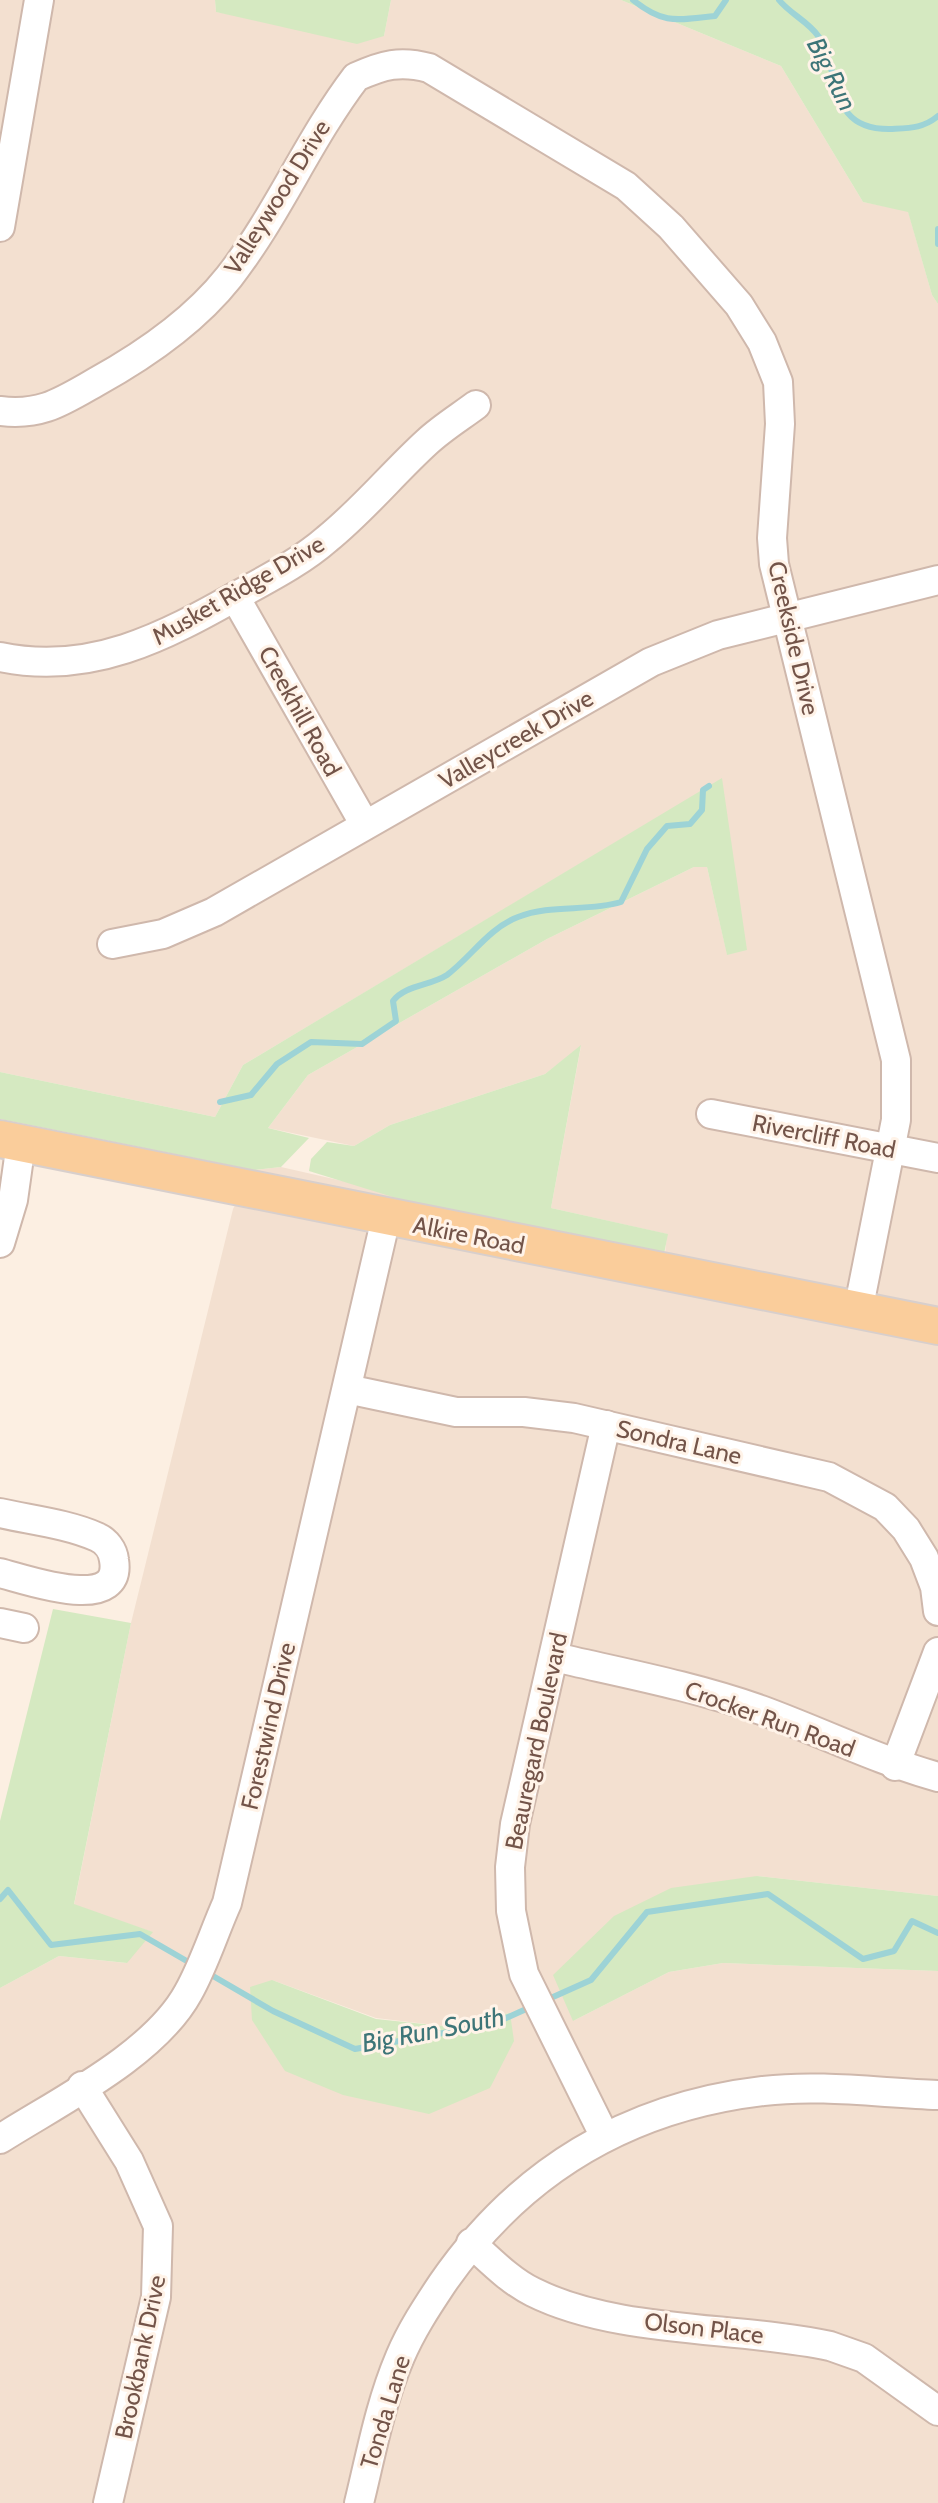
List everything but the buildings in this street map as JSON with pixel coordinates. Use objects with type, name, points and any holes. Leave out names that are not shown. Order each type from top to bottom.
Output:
[{"type":"main road","name":"Alkire Road","points":[[11,1141],[938,1326]]},
{"type":"street","points":[[0,227],[9,119],[39,0]]},
{"type":"street","name":"Creekside Drive","points":[[385,64],[407,62],[429,68],[626,186],[671,227],[739,305],[762,342],[778,382],[780,424],[772,538],[787,618],[896,1060],[896,1120],[858,1311]]},
{"type":"street","name":"Valleywood Drive","points":[[0,411],[31,414],[58,404],[130,363],[183,322],[228,278],[356,77],[385,64]]},
{"type":"street","name":"Musket Ridge Drive","points":[[0,657],[51,663],[83,661],[143,645],[235,597],[325,541],[383,489],[427,442],[476,405]]},
{"type":"street","name":"Valleycreek Drive","points":[[112,944],[163,934],[214,912],[651,662],[718,635],[938,580]]},
{"type":"street","name":"Creekhill Road","points":[[235,597],[365,825]]},
{"type":"street","name":"Rivercliff Road","points":[[711,1114],[938,1158]]},
{"type":"street","points":[[0,1243],[13,1200],[11,1141]]},
{"type":"street","name":"Forestwind Drive","points":[[0,2139],[158,2032],[188,1995],[227,1903],[386,1218]]},
{"type":"street","name":"Sondra Lane","points":[[347,1389],[446,1411],[524,1412],[606,1425],[829,1477],[859,1490],[885,1507],[906,1529],[924,1558],[935,1587],[938,1611]]},
{"type":"street","name":"Beauregard Boulevard","points":[[605,2137],[524,1974],[511,1911],[510,1867],[515,1824],[606,1425]]},
{"type":"street","points":[[0,1513],[99,1537],[113,1551],[115,1567],[110,1581],[95,1590],[79,1592],[0,1573]]},
{"type":"street","points":[[895,1766],[938,1652]]},
{"type":"street","name":"Crocker Run Road","points":[[554,1657],[700,1690],[763,1711],[895,1766],[938,1777]]},
{"type":"street","name":"Brookbank Drive","points":[[82,2086],[129,2161],[158,2226],[156,2297],[108,2503]]},
{"type":"street","name":"Tonda Lane","points":[[359,2503],[388,2388],[417,2322],[471,2243],[497,2214],[546,2172],[605,2137],[660,2114],[765,2091],[938,2095]]},
{"type":"street","name":"Olson Place","points":[[471,2243],[530,2291],[561,2305],[602,2316],[830,2346],[864,2358],[938,2411]]},
{"type":"shaded area","points":[[0,0],[215,0],[216,12],[384,36],[391,0],[621,0],[781,66],[863,202],[908,211],[932,295],[938,304],[938,1896],[757,1876],[573,2021],[669,1972],[723,1963],[938,1971],[938,2503],[0,2503],[0,1988],[59,1956],[126,1963],[152,1932],[74,1905],[131,1623],[233,1209],[254,1170],[281,1167],[665,1254],[667,1234],[551,1208],[581,1046],[545,1074],[390,1125],[354,1146],[268,1128],[308,1075],[547,939],[694,867],[707,867],[727,954],[722,779],[243,1065],[215,1117],[0,1072]],"holes":[[[272,1980],[376,2018],[443,2026],[510,2013],[490,2088]]]},
{"type":"green space","points":[[215,0],[391,0],[384,36],[357,44],[216,12]]},
{"type":"green space","points":[[621,0],[938,0],[938,304],[932,295],[908,212],[863,202],[781,66]]},
{"type":"green space","points":[[722,778],[747,950],[727,955],[707,867],[694,867],[547,939],[308,1075],[268,1128],[309,1138],[281,1167],[254,1170],[0,1119],[0,1072],[215,1117],[243,1065]]},
{"type":"green space","points":[[581,1045],[551,1208],[668,1234],[664,1254],[454,1216],[309,1171],[311,1159],[327,1142],[354,1146],[390,1125],[545,1074]]},
{"type":"green space","points":[[53,1609],[131,1623],[74,1904],[153,1932],[127,1963],[59,1956],[0,1988],[0,1821]]},
{"type":"green space","points":[[757,1876],[938,1896],[938,1971],[723,1963],[669,1972],[573,2021],[553,1975],[614,1916],[671,1888]]},
{"type":"green space","points":[[272,1980],[376,2019],[443,2026],[510,2013],[514,2041],[490,2088],[429,2114],[343,2095],[285,2071],[252,2020],[250,1987]]},
{"type":"waterway","name":"Big Run","points":[[633,0],[654,14],[671,19],[715,16],[726,0]]},
{"type":"waterway","name":"Big Run","points":[[779,0],[819,37],[839,98],[856,121],[871,127],[899,129],[922,125],[938,116]]},
{"type":"waterway","name":"Big Run","points":[[938,229],[938,244]]},
{"type":"waterway","points":[[220,1102],[251,1095],[277,1064],[311,1042],[362,1044],[396,1021],[393,1001],[398,996],[447,975],[489,935],[518,917],[621,902],[647,849],[667,826],[690,824],[702,810],[703,790],[709,786]]},
{"type":"waterway","name":"Big Run South","points":[[0,1899],[8,1890],[51,1945],[140,1934],[185,1960]]},
{"type":"waterway","name":"Big Run South","points":[[553,1997],[591,1980],[647,1912],[768,1894],[863,1959],[894,1951],[912,1921],[938,1933]]},
{"type":"waterway","name":"Big Run South","points":[[213,1976],[273,2011],[355,2049],[493,2024],[524,2010]]}]
